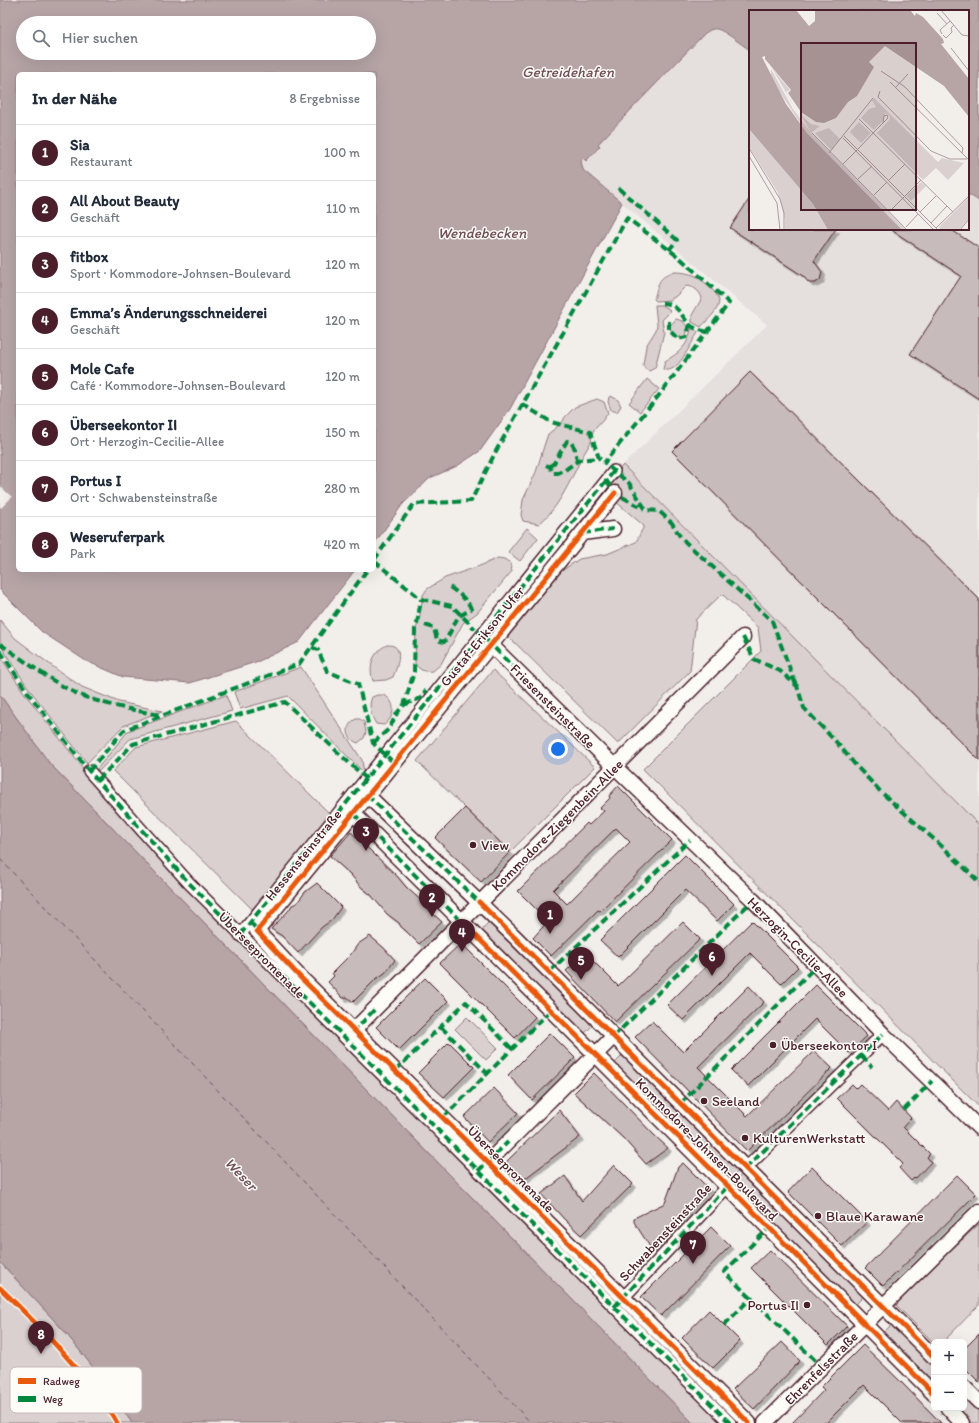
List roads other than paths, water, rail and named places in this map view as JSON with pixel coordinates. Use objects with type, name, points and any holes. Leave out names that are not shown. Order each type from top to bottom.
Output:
[{"type":"street","points":[[240,934],[253,927],[614,471]]},
{"type":"street","name":"Gustaf-Erikson-Ufer","points":[[368,795],[615,492]]},
{"type":"street","points":[[582,533],[613,529]]},
{"type":"street","name":"Kommodore-Ziegenbein-Allee","points":[[354,1030],[479,902],[743,637]]},
{"type":"street","name":"Friesensteinstraße","points":[[491,645],[615,767]]},
{"type":"street","name":"Herzogin-Cecilie-Allee","points":[[615,767],[753,900],[883,1034],[979,1128]]},
{"type":"street","name":"Überseepromenade","points":[[89,771],[189,883],[430,1121],[730,1423]]},
{"type":"street","name":"Hessensteinstraße","points":[[253,927],[368,795]]},
{"type":"street","name":"Kommodore-Johnsen-Boulevard","points":[[368,795],[479,902],[931,1354]]},
{"type":"street","name":"Kommodore-Johnsen-Boulevard","points":[[352,813],[728,1186],[931,1391]]},
{"type":"street","name":"Überseepromenade","points":[[253,927],[299,976],[488,1162],[749,1423]]},
{"type":"street","points":[[745,1169],[883,1034]]},
{"type":"street","points":[[488,1162],[613,1037]]},
{"type":"street","name":"Schwabensteinstraße","points":[[623,1298],[728,1186]]},
{"type":"street","name":"Ehrenfelsstraße","points":[[765,1423],[979,1212]]},
{"type":"street","points":[[967,1390],[979,1402]]},
{"type":"street","points":[[951,1411],[962,1423]]},
{"type":"water","name":"Wendebecken","points":[[0,0],[979,0],[979,201],[969,195],[969,10],[749,10],[749,49],[720,30],[714,29],[705,33],[598,144],[600,146],[586,161],[583,158],[581,161],[583,170],[622,203],[510,409],[480,451],[457,466],[430,478],[403,504],[376,541],[376,72],[16,72],[16,572],[353,572],[299,642],[259,661],[190,683],[123,677],[86,661],[42,632],[0,590]]},
{"type":"water","name":"Weser","points":[[0,695],[50,764],[693,1423],[132,1423],[125,1413],[142,1413],[142,1367],[93,1367],[65,1332],[0,1262]]},
{"type":"place","name":"View","points":[[473,845]]},
{"type":"place","name":"fitbox","points":[[366,851]]},
{"type":"place","name":"All About Beauty","points":[[432,917]]},
{"type":"place","name":"Sia","points":[[550,934]]},
{"type":"place","name":"Emma’s Änderungsschneiderei","points":[[462,952]]},
{"type":"place","name":"Überseekontor II","points":[[712,976]]},
{"type":"place","name":"Mole Cafe","points":[[581,980]]},
{"type":"place","name":"Überseekontor I","points":[[773,1045]]},
{"type":"place","name":"Seeland","points":[[704,1101]]},
{"type":"place","name":"KulturenWerkstatt","points":[[745,1138]]},
{"type":"place","name":"Blaue Karawane","points":[[818,1216]]},
{"type":"place","name":"Portus I","points":[[693,1264]]},
{"type":"place","name":"Portus II","points":[[807,1305]]},
{"type":"place","name":"Weseruferpark","points":[[41,1354]]},
{"type":"water label","name":"Getreidehafen","points":[[568,72]]}]
